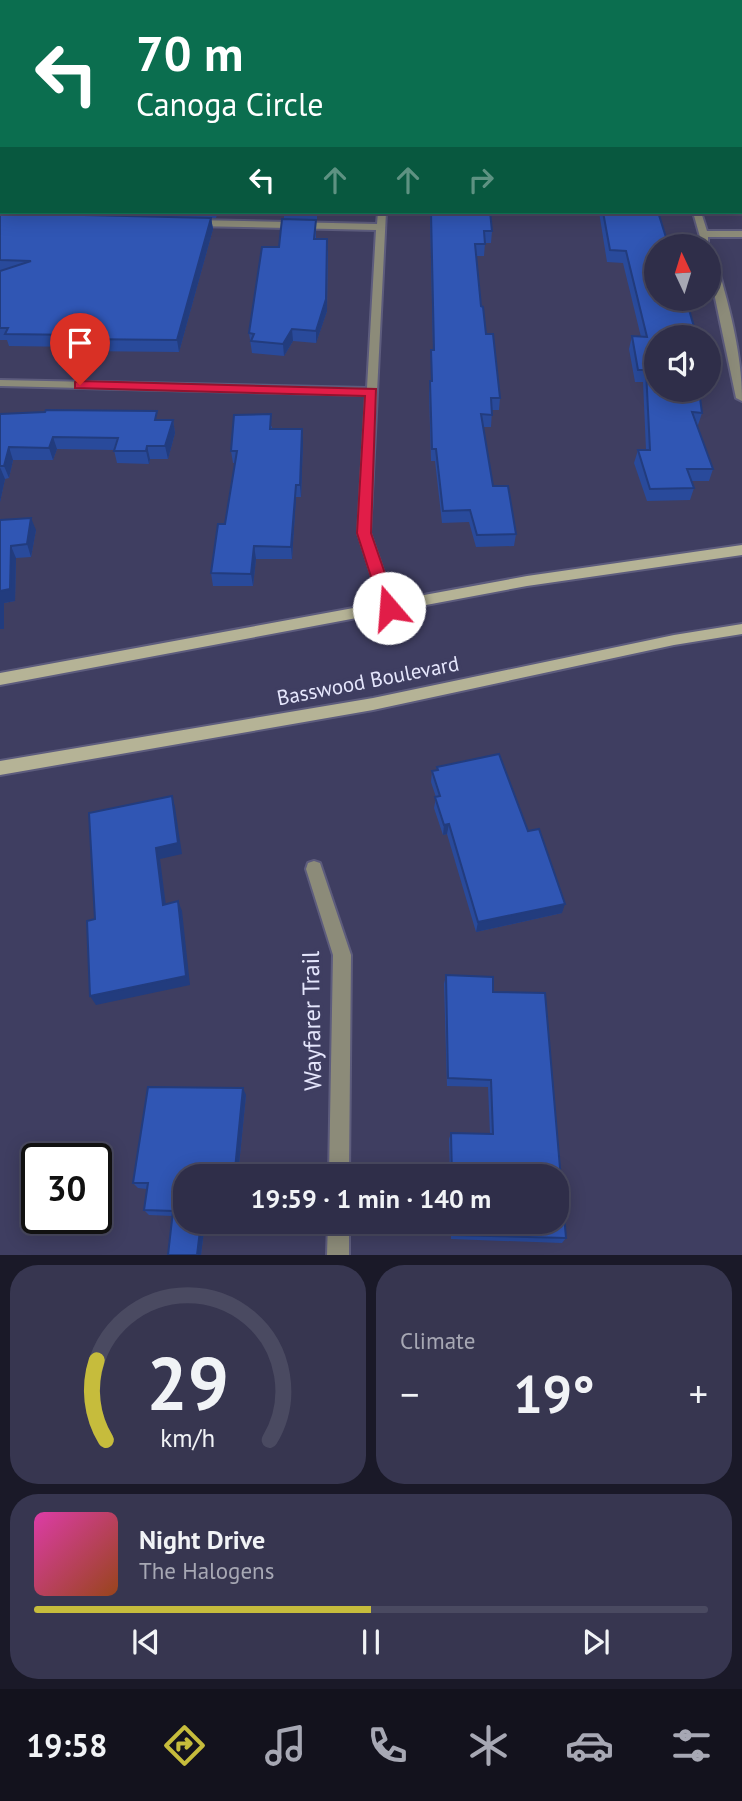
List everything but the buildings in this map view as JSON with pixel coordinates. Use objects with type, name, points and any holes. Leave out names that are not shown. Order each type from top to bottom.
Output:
[{"type":"main road","points":[[0,678],[527,581],[742,550]]},
{"type":"main road","name":"Basswood Boulevard","points":[[0,768],[373,704],[674,640],[742,629]]},
{"type":"street","points":[[382,214],[364,533],[389,608]]},
{"type":"street","points":[[698,214],[703,234]]},
{"type":"street","points":[[177,223],[381,227]]},
{"type":"street","points":[[721,234],[742,234]]},
{"type":"street","points":[[721,296],[742,398]]},
{"type":"street","points":[[0,383],[372,392]]},
{"type":"street","name":"Wayfarer Trail","points":[[314,869],[342,956],[340,1164]]},
{"type":"street","points":[[338,1255],[339,1234]]},
{"type":"route","points":[[80,385],[372,392],[364,533],[389,608]]}]
